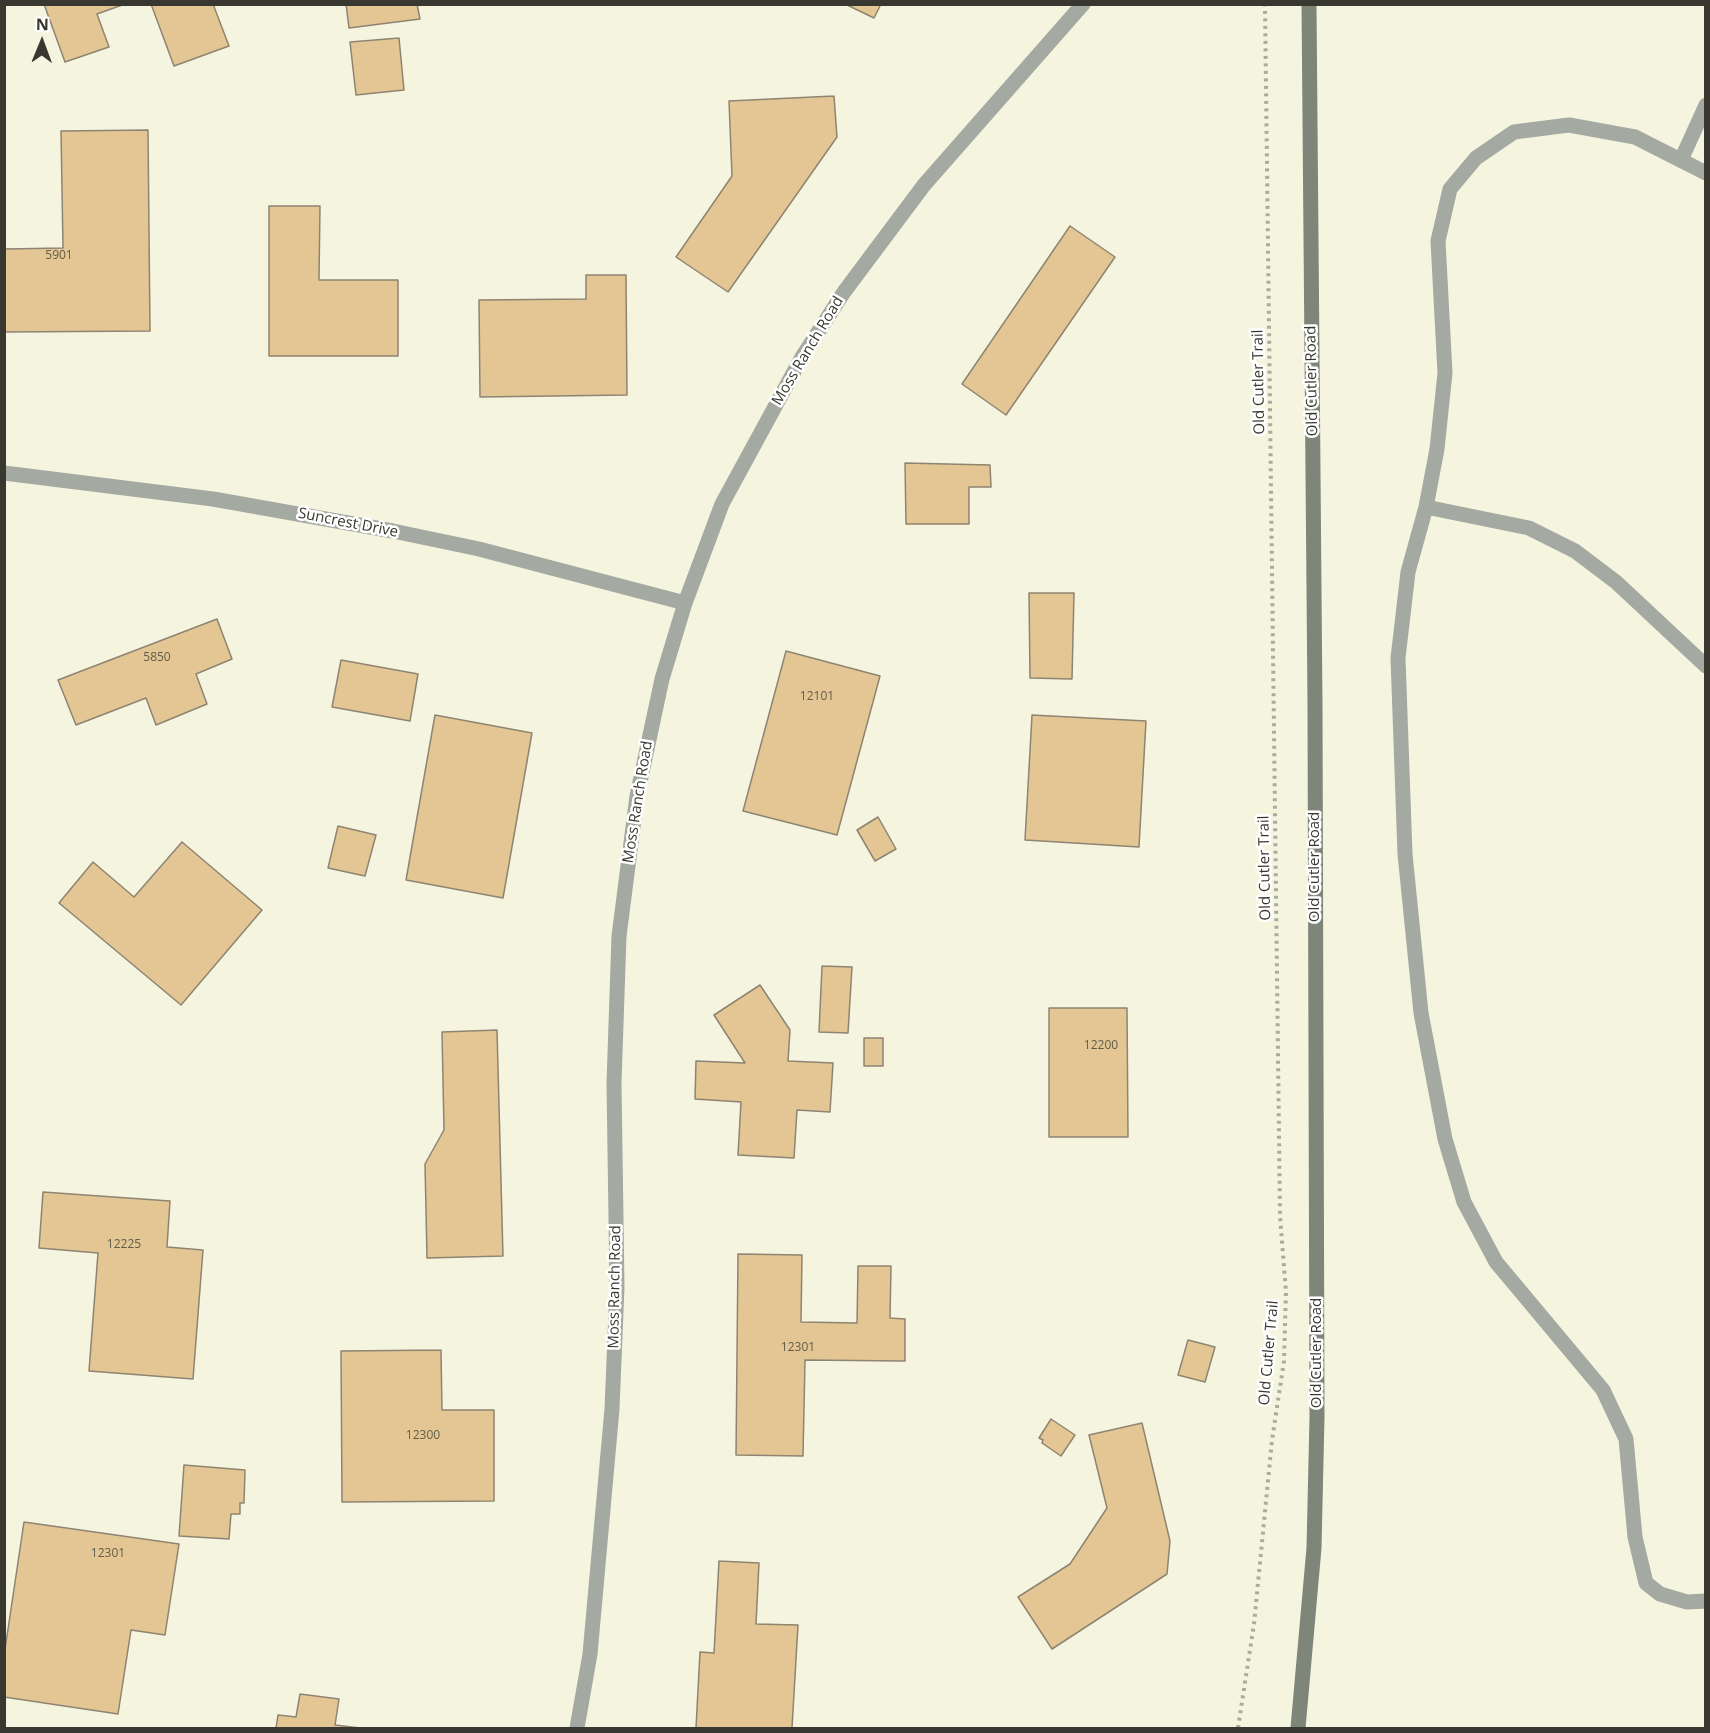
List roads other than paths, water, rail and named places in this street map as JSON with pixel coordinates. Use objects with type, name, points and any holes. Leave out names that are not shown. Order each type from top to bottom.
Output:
[{"type":"main road","name":"Old Cutler Road","points":[[1298,1728],[1314,1548],[1317,1417],[1315,705],[1309,4]]},
{"type":"street","name":"Moss Ranch Road","points":[[577,1728],[590,1654],[612,1408],[616,1287],[614,1083],[619,936],[637,796],[662,679],[685,603],[722,504],[802,357],[843,292],[924,185],[1083,4]]},
{"type":"street","points":[[1681,160],[1706,105]]},
{"type":"street","points":[[1706,173],[1635,137],[1569,125],[1514,132],[1476,158],[1450,189],[1438,241],[1445,373],[1437,449],[1426,507],[1408,572],[1398,658],[1405,854],[1419,1002],[1445,1139],[1464,1202],[1497,1262],[1603,1390],[1626,1439],[1635,1536],[1646,1583],[1660,1594],[1687,1602],[1706,1601]]},
{"type":"street","name":"Suncrest Drive","points":[[4,473],[213,499],[351,523],[479,549],[685,603]]},
{"type":"street","points":[[1426,507],[1529,528],[1575,551],[1616,582],[1706,666]]}]
